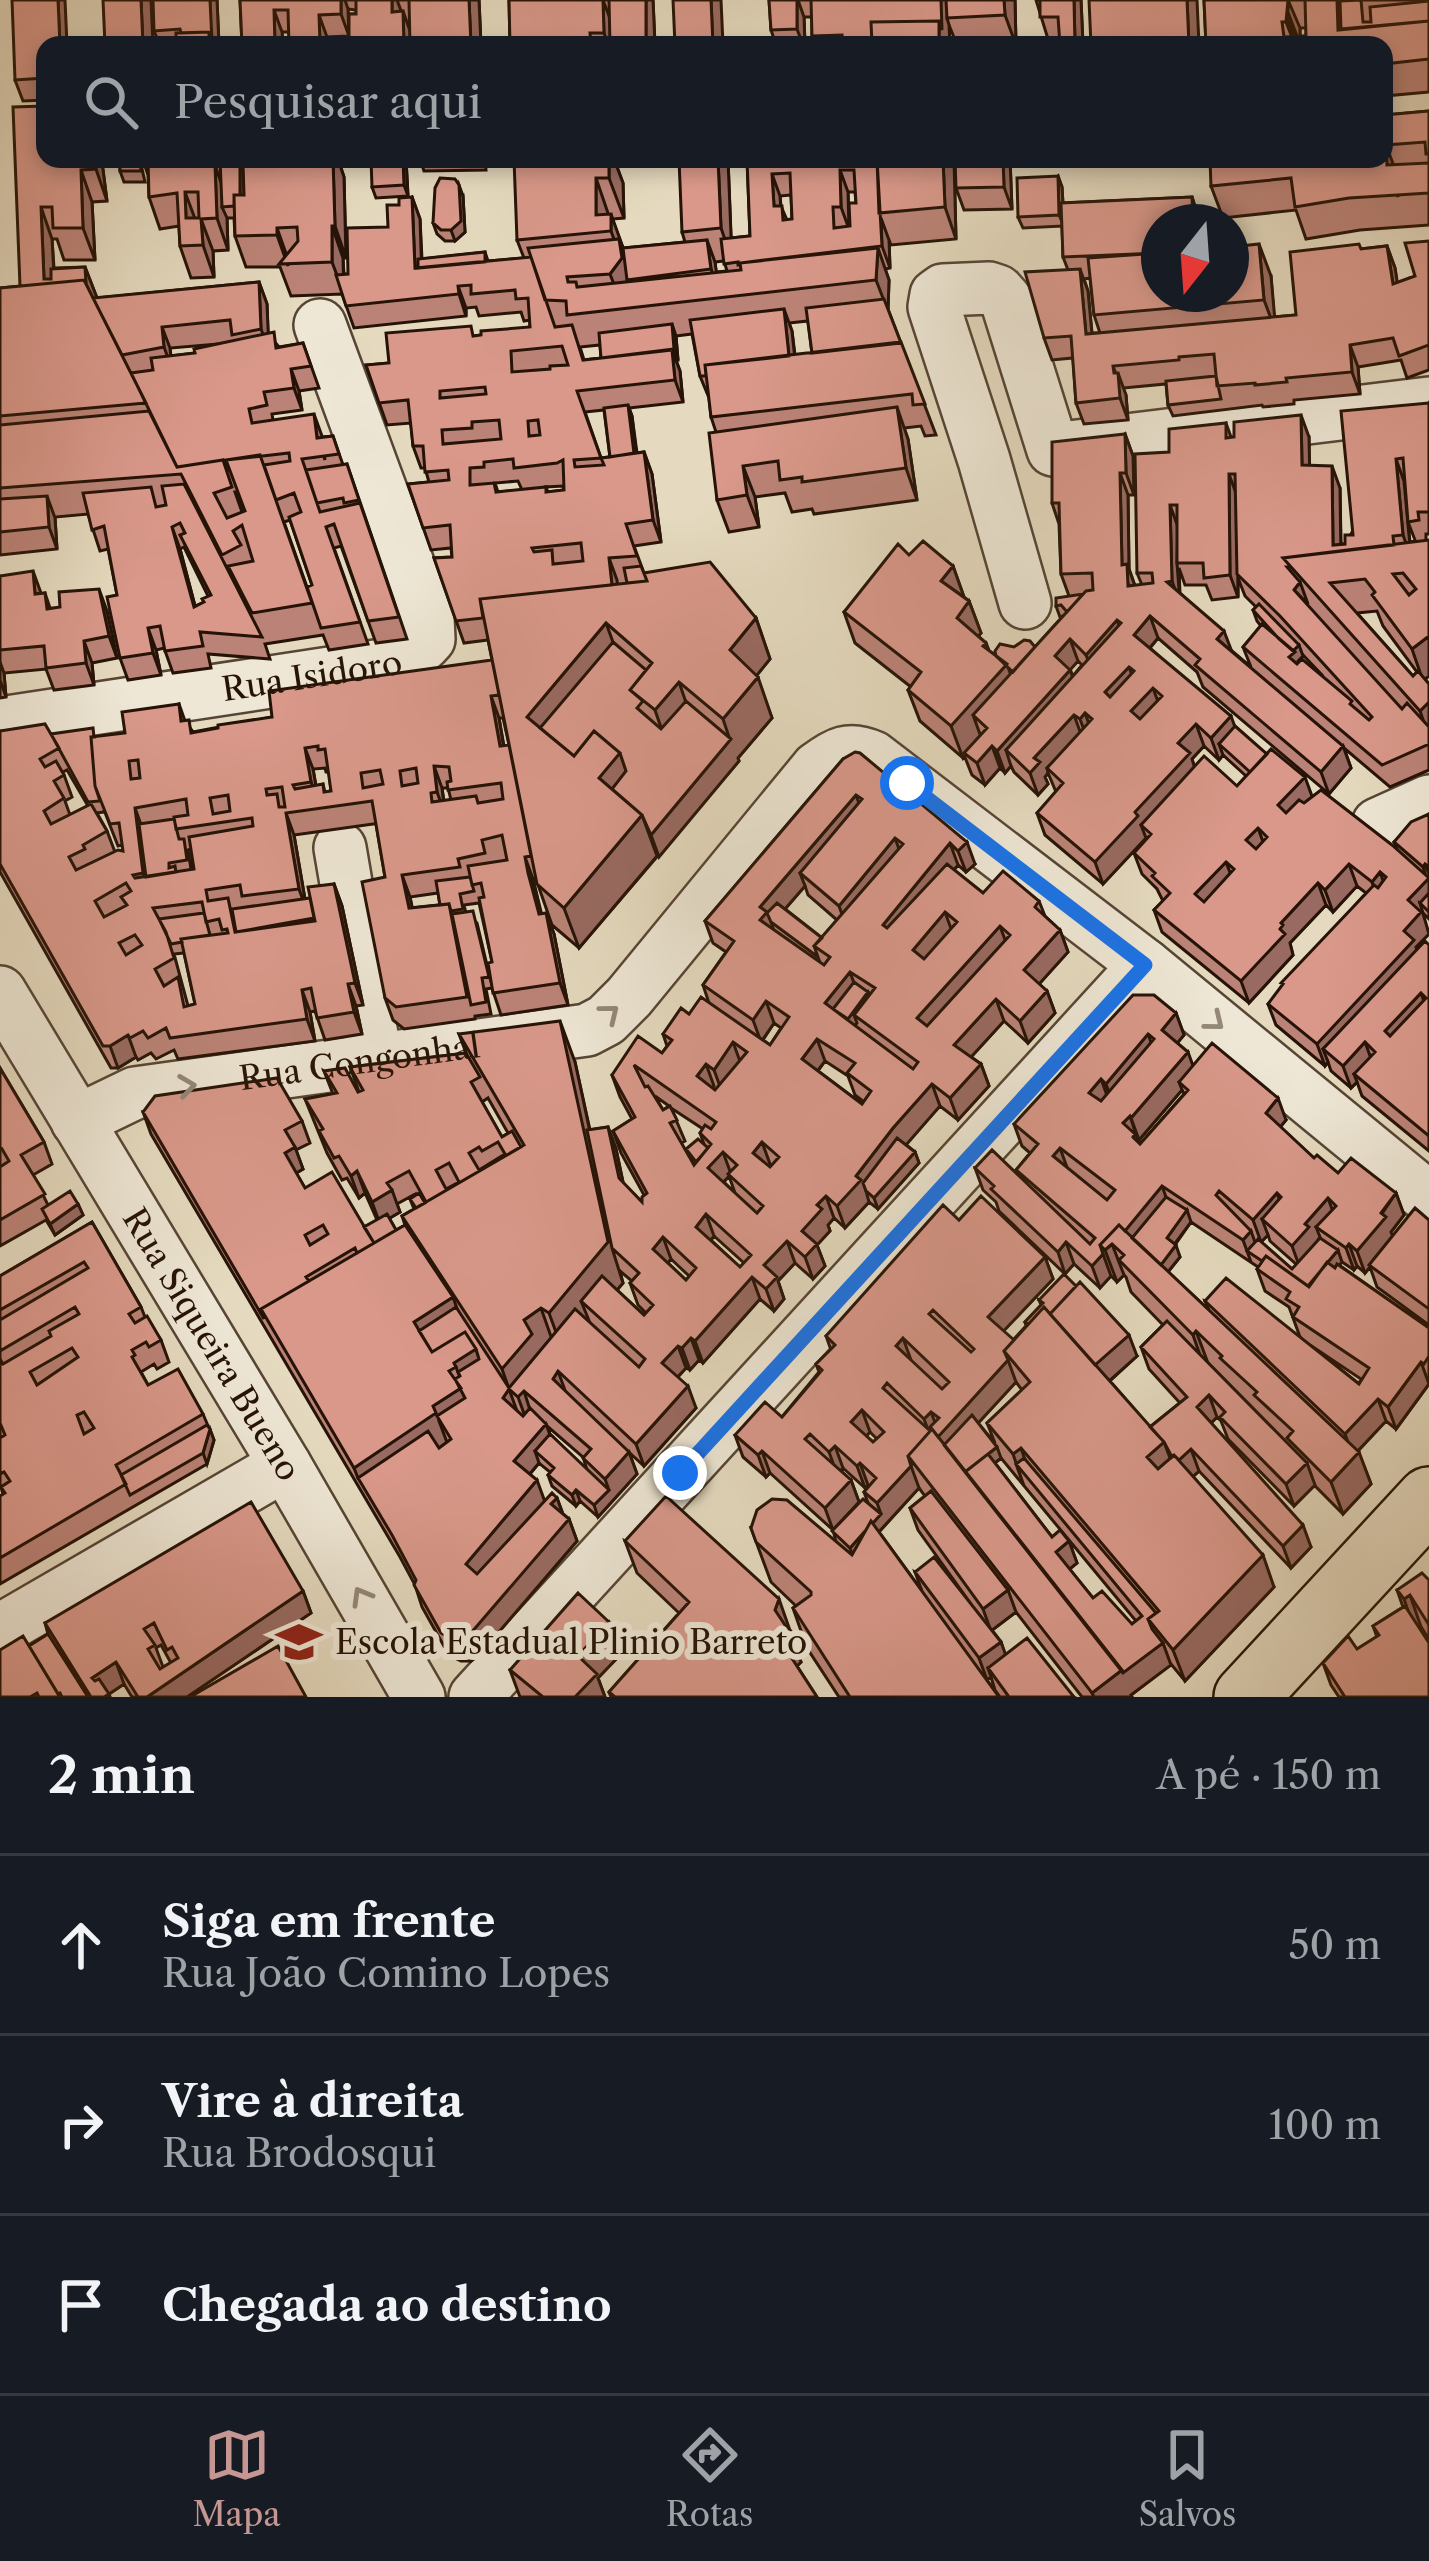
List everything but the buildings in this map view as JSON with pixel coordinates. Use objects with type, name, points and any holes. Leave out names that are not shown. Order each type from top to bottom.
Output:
[{"type":"main road","points":[[1246,1697],[1429,1499]]},
{"type":"street","points":[[1025,603],[934,307],[943,290],[989,288],[1006,300],[1053,449]]},
{"type":"street","name":"Rua Isidoro","points":[[0,723],[389,664],[422,648],[429,639],[428,618],[320,325]]},
{"type":"street","points":[[984,460],[1429,403]]},
{"type":"street","name":"Rua Congonhal","points":[[77,1120],[135,1093],[587,1030],[629,998],[817,768],[838,752],[850,750],[873,757],[1145,965]]},
{"type":"street","points":[[1378,824],[1429,801]]},
{"type":"street","points":[[340,848],[376,1058]]},
{"type":"street","points":[[475,1697],[1145,965],[1429,1198]]},
{"type":"street","name":"Rua Siqueira Bueno","points":[[0,992],[419,1697]]},
{"type":"street","points":[[0,1630],[285,1465]]},
{"type":"place","name":"Escola Estadual Plinio Barreto","points":[[299,1642]]},
{"type":"route","points":[[680,1473],[1145,965],[907,783]]}]
